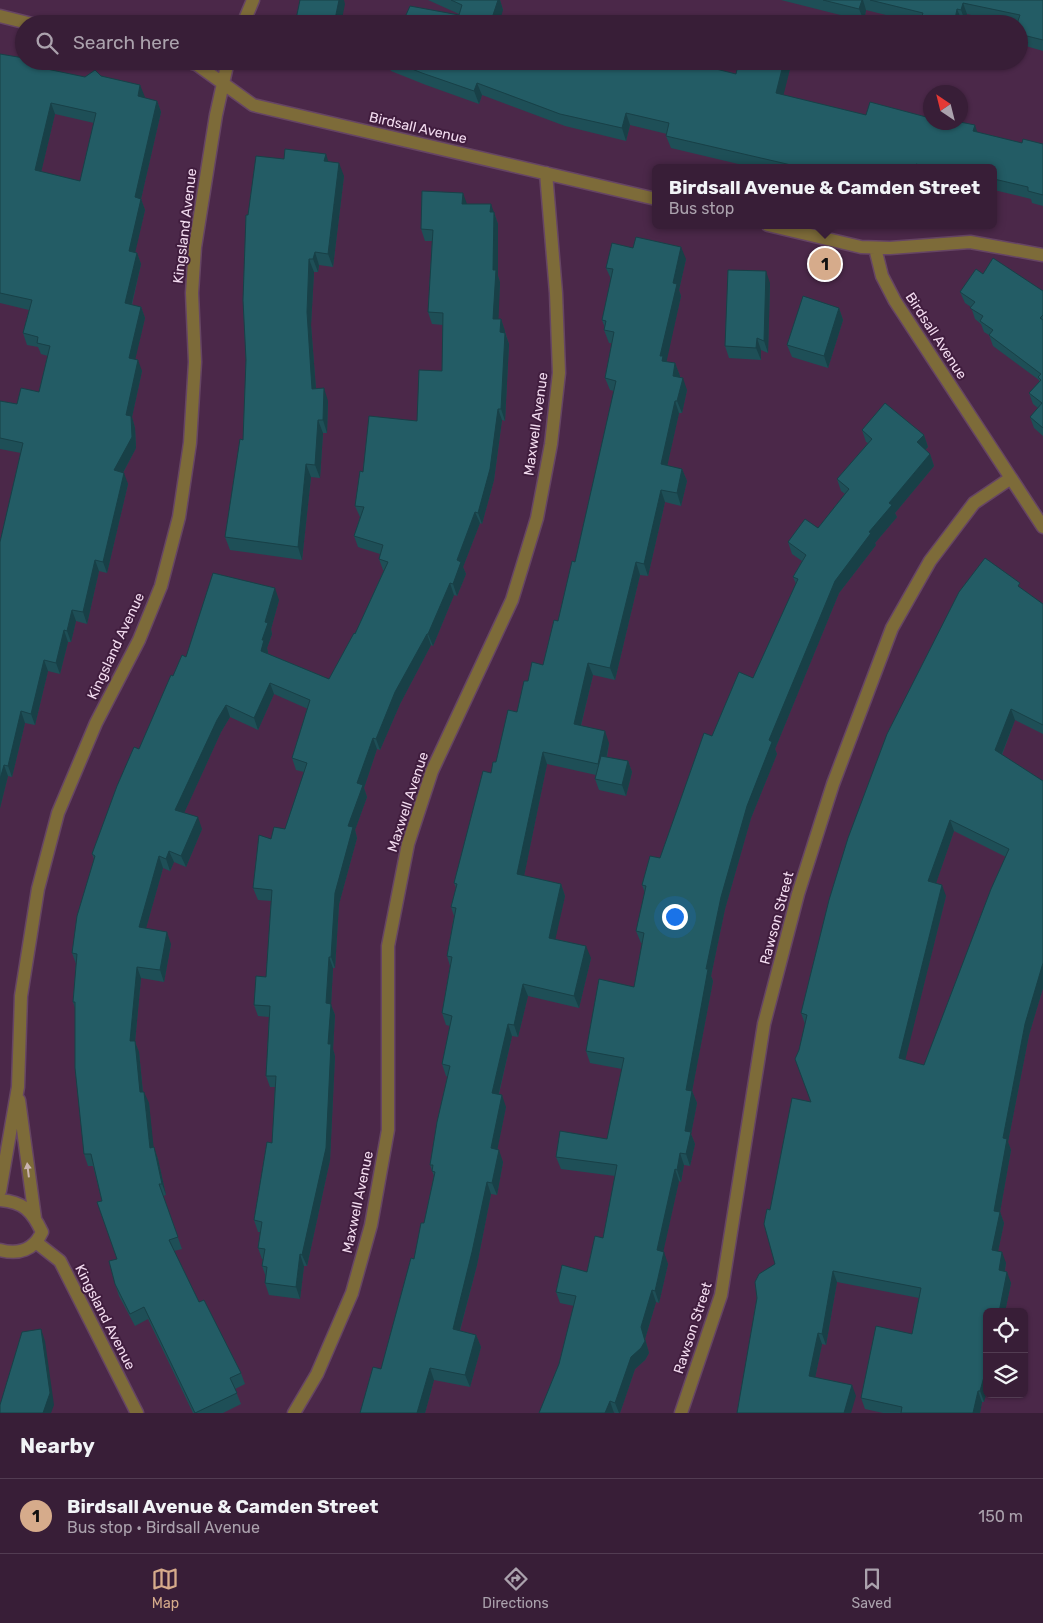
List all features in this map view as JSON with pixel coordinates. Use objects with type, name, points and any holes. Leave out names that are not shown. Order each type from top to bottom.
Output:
[{"type":"street","points":[[247,15],[253,0]]},
{"type":"street","points":[[0,16],[15,20]]},
{"type":"street","name":"Birdsall Avenue","points":[[204,70],[253,105],[652,198]]},
{"type":"street","name":"Kingsland Avenue","points":[[0,1190],[18,1087],[21,996],[38,889],[58,813],[85,747],[139,640],[161,586],[180,517],[190,443],[195,362],[192,293],[196,246],[212,137],[226,70]]},
{"type":"street","name":"Maxwell Avenue","points":[[294,1413],[317,1374],[352,1293],[371,1225],[388,1130],[388,946],[408,844],[432,772],[512,600],[536,518],[551,444],[559,374],[556,293],[546,173]]},
{"type":"street","points":[[787,229],[875,248],[970,242],[1043,255]]},
{"type":"street","name":"Birdsall Avenue","points":[[875,248],[882,276],[895,301],[1043,527]]},
{"type":"street","name":"Rawson Street","points":[[680,1413],[721,1295],[764,1024],[798,894],[833,784],[892,628],[930,561],[974,503],[1011,478]]},
{"type":"street","name":"Kingsland Avenue","points":[[18,1087],[35,1218],[42,1232],[37,1243],[60,1261],[137,1413]]},
{"type":"street","points":[[0,1200],[15,1202],[29,1211],[35,1218]]},
{"type":"street","points":[[0,1250],[22,1252],[37,1243]]},
{"type":"building","points":[[300,0],[339,0],[336,15],[297,15]]},
{"type":"building","points":[[451,0],[498,0],[493,15],[459,15],[462,5]]},
{"type":"building","points":[[823,0],[862,0],[859,9]]},
{"type":"building","points":[[870,0],[1043,0],[1043,40],[1028,36],[1028,15],[963,3],[961,10],[957,9],[956,15],[922,15],[923,13]]},
{"type":"building","points":[[410,6],[459,15],[406,15]]},
{"type":"building","points":[[0,54],[15,56],[15,70],[52,70],[85,77],[95,70],[101,76],[140,85],[138,96],[157,101],[135,197],[141,199],[129,251],[137,253],[125,303],[141,307],[129,358],[138,360],[126,415],[131,416],[132,437],[114,470],[124,473],[103,562],[95,560],[83,612],[72,610],[67,631],[64,630],[56,663],[44,660],[31,714],[21,711],[8,766],[4,765],[0,779],[0,542],[23,443],[0,438],[0,401],[17,404],[21,388],[39,392],[50,346],[37,343],[38,337],[23,333],[32,300],[0,293]],"holes":[[[51,103],[96,113],[80,181],[35,170]]]},
{"type":"building","points":[[414,70],[720,70],[736,74],[737,70],[782,70],[776,93],[866,115],[870,102],[923,116],[923,130],[968,130],[968,124],[975,125],[973,131],[1022,143],[1023,139],[1043,144],[1043,195],[1028,191],[1028,187],[997,180],[997,164],[787,164],[666,136],[669,123],[626,113],[622,128],[560,114],[477,83],[474,91]]},
{"type":"building","points":[[285,149],[326,154],[324,161],[339,163],[328,254],[315,252],[313,259],[309,259],[307,312],[312,389],[324,388],[323,420],[318,420],[315,465],[306,464],[298,547],[225,537],[240,439],[243,440],[246,360],[243,300],[246,215],[248,215],[256,156],[284,159]]},
{"type":"building","points":[[422,191],[463,193],[462,204],[491,204],[490,212],[494,212],[493,270],[496,270],[493,319],[501,319],[500,332],[505,333],[501,409],[498,409],[490,469],[478,513],[475,512],[457,560],[461,562],[453,584],[450,583],[428,634],[395,692],[376,739],[373,738],[357,783],[363,785],[348,826],[353,827],[335,893],[331,957],[329,957],[326,1003],[331,1004],[328,1044],[331,1044],[326,1148],[302,1255],[300,1254],[296,1287],[265,1283],[267,1267],[262,1266],[265,1249],[258,1248],[262,1222],[254,1220],[267,1142],[272,1143],[276,1076],[266,1076],[270,1006],[254,1005],[256,976],[266,977],[272,890],[253,888],[259,835],[271,839],[274,827],[285,829],[307,763],[292,758],[310,700],[270,683],[254,718],[226,705],[217,720],[175,810],[198,817],[181,856],[169,851],[166,859],[159,856],[139,927],[167,932],[160,970],[137,967],[130,1041],[135,1041],[140,1092],[144,1092],[150,1148],[154,1147],[162,1184],[159,1184],[178,1237],[169,1240],[199,1302],[204,1300],[241,1373],[230,1378],[237,1393],[195,1413],[144,1307],[130,1314],[115,1284],[109,1261],[117,1259],[97,1202],[102,1201],[91,1154],[84,1154],[75,1068],[75,1002],[73,1002],[77,954],[72,953],[77,916],[95,856],[92,854],[117,786],[134,747],[139,749],[171,675],[173,676],[182,655],[186,657],[213,573],[275,588],[265,622],[268,623],[262,640],[264,640],[261,651],[329,679],[355,634],[388,562],[379,559],[383,545],[354,536],[364,507],[355,506],[360,471],[363,472],[369,416],[417,421],[419,370],[442,371],[443,313],[428,312],[433,230],[421,229]]},
{"type":"building","points":[[636,237],[681,247],[673,283],[677,284],[660,356],[663,356],[662,361],[675,363],[673,376],[683,378],[677,401],[675,401],[661,464],[682,469],[677,493],[661,490],[644,564],[636,562],[610,668],[588,663],[574,724],[605,731],[598,764],[543,752],[517,874],[561,884],[549,938],[586,946],[574,996],[523,984],[514,1025],[508,1024],[492,1093],[502,1095],[491,1148],[499,1150],[492,1183],[487,1182],[453,1329],[476,1335],[465,1375],[430,1368],[417,1413],[360,1413],[373,1367],[381,1369],[411,1258],[414,1259],[421,1223],[424,1223],[435,1172],[432,1171],[433,1165],[430,1165],[437,1122],[450,1066],[442,1064],[452,1016],[442,1013],[452,957],[447,956],[456,908],[451,907],[457,884],[454,883],[483,771],[491,773],[493,762],[496,762],[508,710],[517,712],[524,681],[528,681],[532,662],[543,665],[554,620],[558,621],[572,561],[575,562],[616,381],[605,378],[614,332],[604,330],[606,321],[602,320],[613,269],[606,268],[612,243],[633,248]]},
{"type":"building","points":[[993,258],[1043,291],[1043,315],[1040,318],[1043,320],[1043,428],[1030,417],[1042,403],[1029,393],[1041,380],[1038,377],[1041,374],[989,335],[993,330],[980,321],[983,316],[970,308],[975,302],[960,292],[976,269],[983,274]]},
{"type":"building","points":[[728,270],[766,271],[764,341],[757,338],[756,348],[725,346]]},
{"type":"building","points":[[803,296],[839,308],[824,356],[787,345]]},
{"type":"building","points":[[885,403],[924,435],[917,442],[930,454],[889,503],[892,505],[869,532],[871,533],[835,581],[769,740],[772,742],[747,806],[721,897],[706,969],[708,969],[686,1090],[692,1091],[685,1131],[691,1132],[686,1154],[680,1153],[677,1170],[675,1169],[657,1250],[664,1252],[655,1291],[652,1290],[641,1327],[645,1341],[641,1348],[631,1357],[615,1403],[610,1401],[605,1413],[539,1413],[559,1364],[576,1296],[556,1292],[562,1265],[587,1272],[595,1236],[603,1238],[617,1165],[556,1157],[560,1131],[607,1139],[624,1058],[586,1051],[599,979],[634,987],[644,933],[636,931],[646,886],[642,885],[650,856],[660,858],[704,733],[712,736],[739,672],[753,678],[798,579],[793,577],[806,555],[788,542],[805,519],[818,528],[849,489],[837,479],[872,439],[862,430]]},
{"type":"building","points":[[985,558],[1020,583],[1018,586],[1043,604],[1043,725],[1011,709],[995,750],[1043,781],[1043,963],[1025,1024],[1003,1138],[1007,1139],[994,1211],[1000,1212],[992,1250],[1002,1252],[999,1270],[1007,1272],[1000,1308],[983,1308],[983,1380],[980,1391],[978,1391],[973,1413],[901,1413],[902,1407],[861,1398],[876,1326],[912,1334],[921,1288],[833,1271],[822,1334],[818,1333],[809,1376],[852,1385],[844,1413],[737,1413],[757,1298],[755,1282],[759,1274],[775,1264],[764,1224],[767,1209],[770,1210],[792,1098],[811,1102],[795,1059],[807,1015],[801,1013],[829,900],[848,838],[887,734],[959,592]],"holes":[[[950,820],[1009,849],[991,889],[924,1065],[899,1058],[942,885],[928,881]]]},
{"type":"building","points":[[601,756],[628,761],[622,785],[595,779]]},
{"type":"building","points":[[41,1329],[50,1393],[43,1413],[0,1413],[0,1405],[22,1332]]},
{"type":"place","name":"Birdsall Avenue & Camden Street","points":[[825,264]]}]
